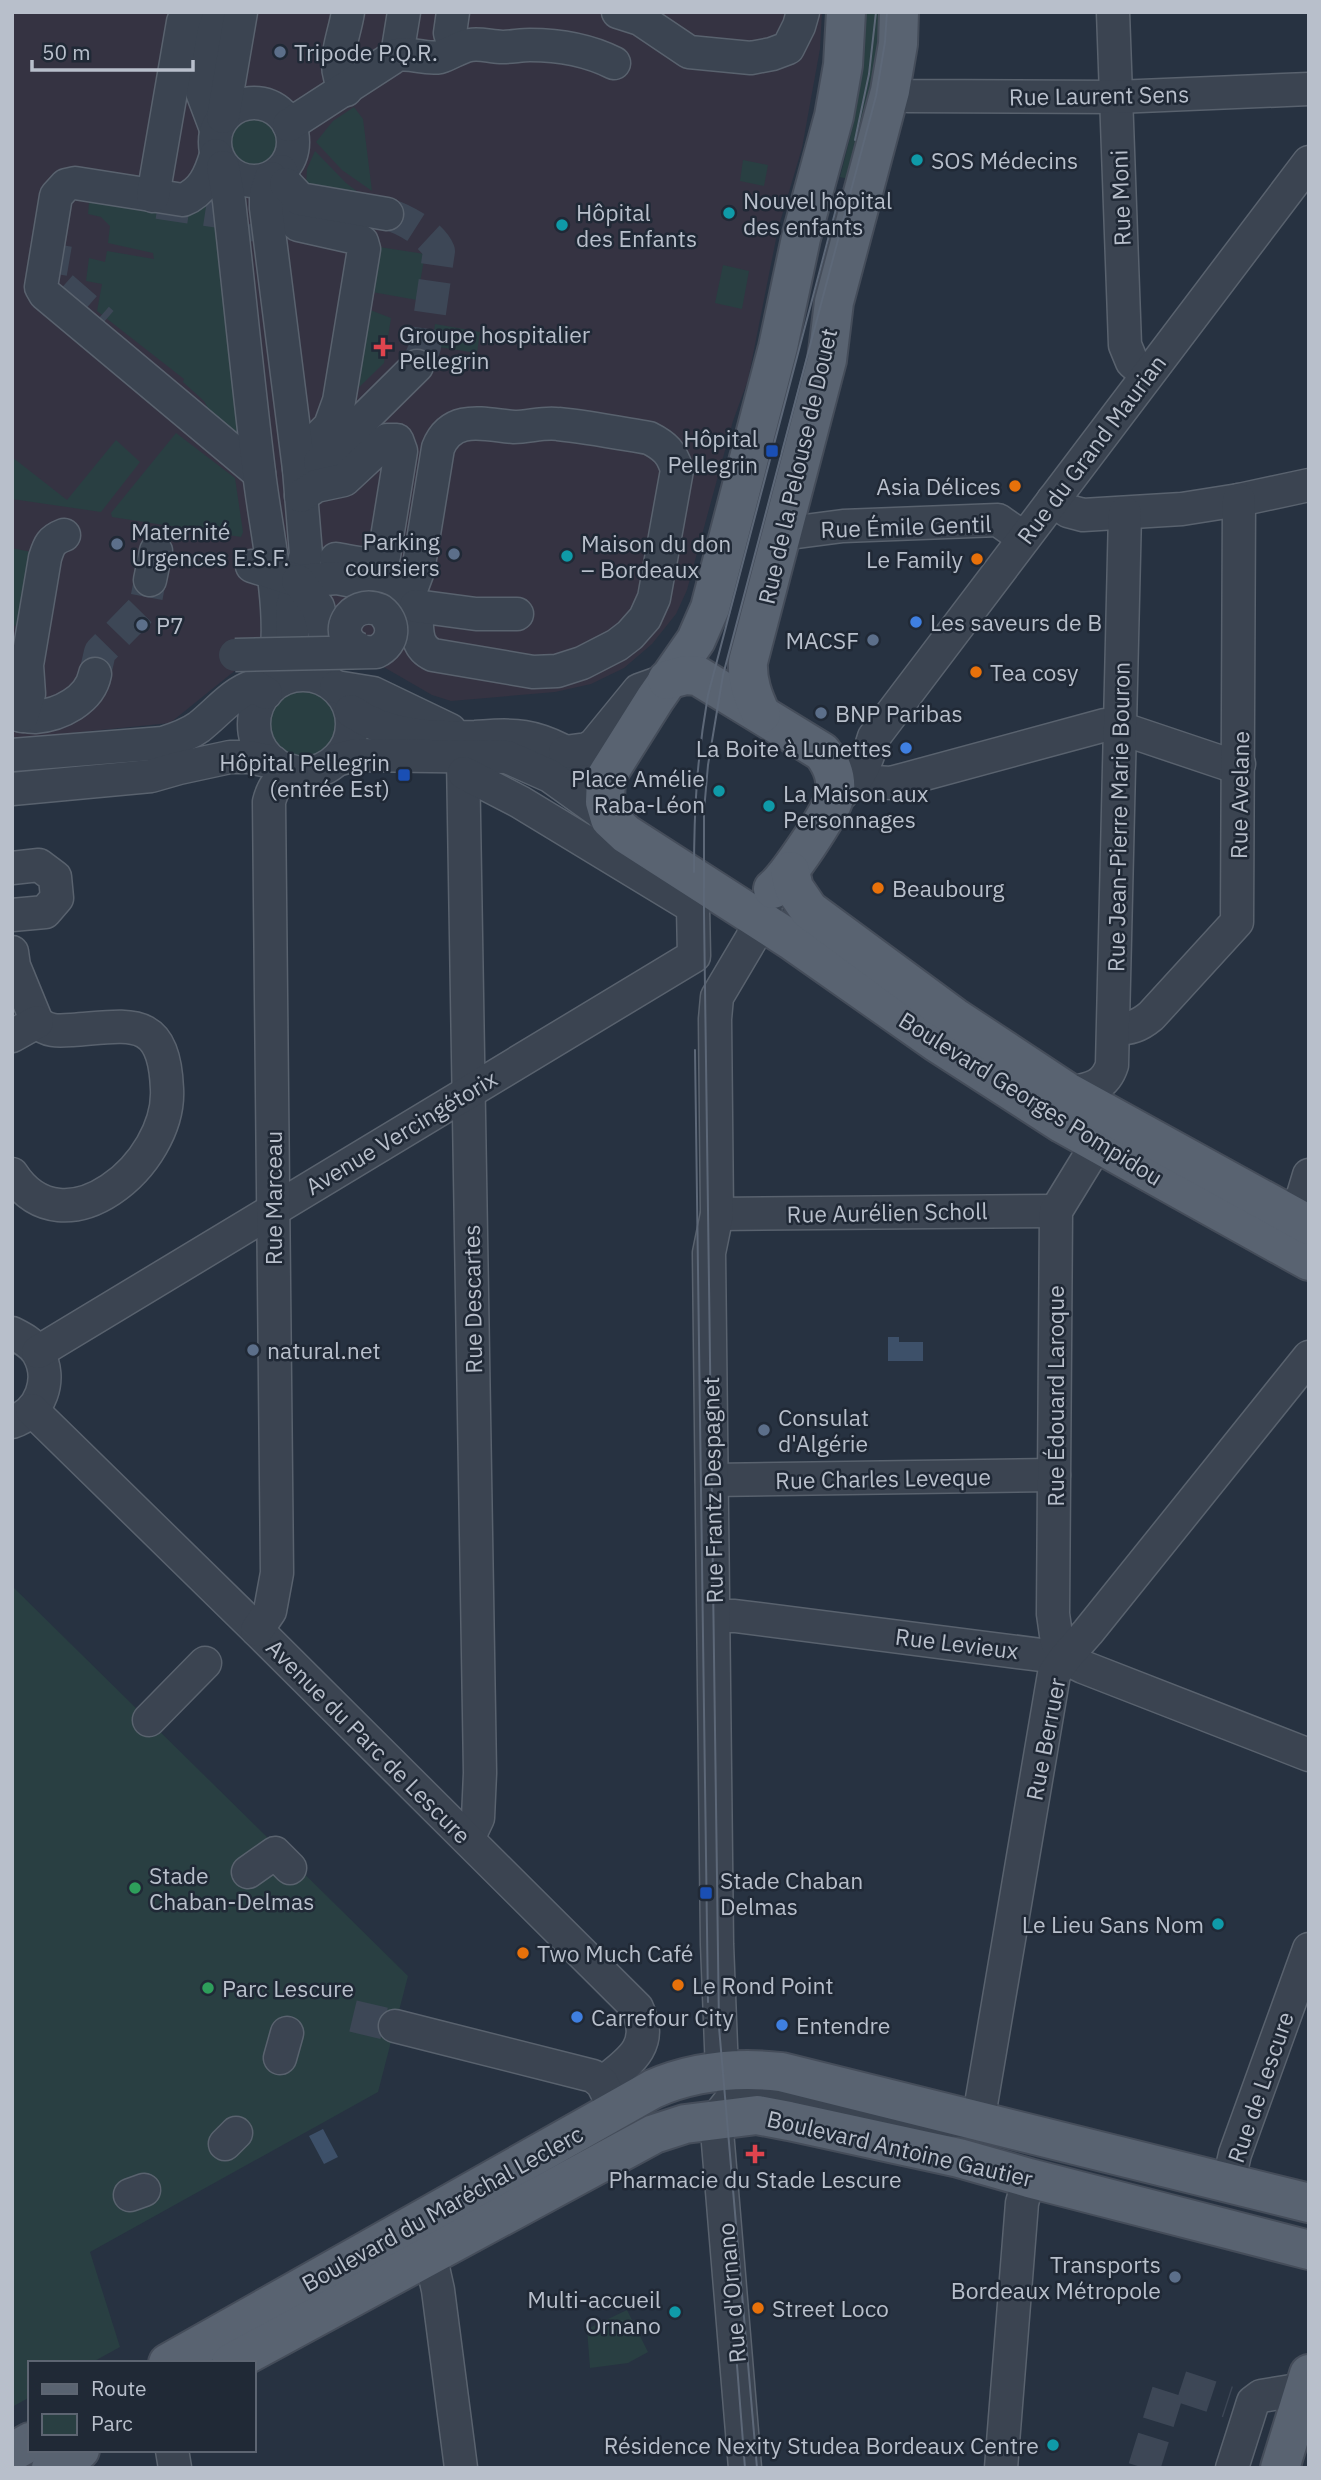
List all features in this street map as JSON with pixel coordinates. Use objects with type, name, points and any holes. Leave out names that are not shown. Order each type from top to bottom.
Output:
[{"type":"main road","name":"Rue de la Pelouse de Douet","points":[[667,680],[702,630],[710,608],[778,347],[801,237],[834,116],[843,65],[846,12]]},
{"type":"main road","name":"Rue de la Pelouse de Douet","points":[[761,715],[752,694],[748,662],[827,360],[834,302],[890,91],[898,44],[899,12]]},
{"type":"main road","points":[[686,674],[698,676],[761,715],[822,752],[833,771],[835,783],[845,791],[773,895],[710,903],[610,819],[605,802],[606,777],[667,680],[686,674]]},
{"type":"main road","name":"Boulevard Georges Pompidou","points":[[1300,1220],[1069,1093],[954,1017],[809,910],[794,888],[773,895],[936,1042],[1097,1144],[1309,1261]]},
{"type":"main road","name":"Boulevard du Maréchal Leclerc","points":[[171,2361],[609,2096],[653,2089],[680,2077],[722,2071]]},
{"type":"main road","name":"Boulevard Antoine Gautier","points":[[722,2071],[781,2072],[1309,2203]]},
{"type":"main road","name":"Boulevard Antoine Gautier","points":[[716,2119],[757,2115],[789,2120],[959,2158],[1309,2250]]},
{"type":"main road","name":"Boulevard du Maréchal Leclerc","points":[[235,2361],[654,2134],[685,2124],[716,2119]]},
{"type":"main road","points":[[1044,2182],[1171,2198],[1309,2228]]},
{"type":"main road","points":[[1280,2468],[1306,2382]]},
{"type":"main road","points":[[12,2452],[28,2443]]},
{"type":"main road","points":[[51,2468],[77,2452]]},
{"type":"street","points":[[153,196],[183,22],[187,12]]},
{"type":"street","points":[[210,12],[200,77],[202,92],[232,176],[244,181],[258,182],[279,178]]},
{"type":"street","points":[[241,12],[220,142],[259,473],[292,608],[293,663],[373,724],[407,734],[436,738],[576,836],[710,903]]},
{"type":"street","points":[[346,90],[337,73],[348,12]]},
{"type":"street","points":[[397,55],[404,12]]},
{"type":"street","points":[[453,12],[450,33],[455,50]]},
{"type":"street","points":[[618,12],[640,19],[689,52],[750,65],[788,48],[803,12]]},
{"type":"street","name":"Rue Moni","points":[[1114,12],[1125,345],[1132,362],[1147,375]]},
{"type":"street","points":[[289,125],[397,55],[407,53],[439,57],[475,44],[501,47],[558,46],[593,53],[614,64]]},
{"type":"street","name":"Rue Laurent Sens","points":[[890,91],[908,96],[1116,97],[1309,89]]},
{"type":"street","points":[[259,473],[45,294],[41,287],[56,196],[60,190],[75,183],[183,200],[194,196],[211,172],[233,108],[259,103],[282,114],[293,137],[288,162],[266,193],[266,208],[300,482]]},
{"type":"street","name":"Rue du Grand Maurian","points":[[845,791],[867,761],[874,737],[1309,162]]},
{"type":"street","points":[[279,178],[300,199],[387,214]]},
{"type":"street","points":[[279,178],[293,220],[298,225],[356,238],[362,242],[364,249],[340,401],[330,426],[308,448],[276,603],[277,664],[255,718],[256,735],[262,750],[282,767]]},
{"type":"street","points":[[254,241],[272,393],[292,426]]},
{"type":"street","points":[[103,323],[183,389],[197,406],[212,433]]},
{"type":"street","points":[[300,482],[305,482],[312,470],[417,366]]},
{"type":"street","points":[[471,423],[515,427],[555,423],[649,438],[672,455],[677,470],[654,598],[645,618],[617,645],[583,663],[557,671],[533,672],[433,655],[423,651],[402,595],[412,587],[418,571],[438,448],[442,438],[457,426],[471,423]]},
{"type":"street","points":[[282,568],[380,562],[384,556],[400,444],[393,438],[387,440],[344,480],[316,486],[300,482]]},
{"type":"street","points":[[1052,500],[1068,511],[1083,516],[1182,509],[1309,485]]},
{"type":"street","name":"Rue Avelane","points":[[1114,1029],[1128,1029],[1140,1025],[1151,1016],[1237,922],[1239,500]]},
{"type":"street","name":"Rue Jean-Pierre Marie Bouron","points":[[1069,1093],[1092,1089],[1101,1084],[1110,1074],[1112,1065],[1125,513]]},
{"type":"street","name":"Rue Émile Gentil","points":[[783,528],[797,532],[843,526],[998,520],[1024,538]]},
{"type":"street","points":[[64,535],[53,539],[45,558],[27,665],[29,694],[17,715],[48,715],[71,706],[85,694],[95,674]]},
{"type":"street","points":[[282,568],[337,578],[476,614],[517,614]]},
{"type":"street","points":[[282,568],[318,607],[326,638]]},
{"type":"street","points":[[235,655],[372,652],[380,650],[387,644],[391,632],[390,621],[380,610],[363,607],[353,612],[347,621],[345,633],[351,645],[363,651],[376,651],[386,643],[390,632],[389,622],[379,610],[363,608],[354,613],[326,638],[312,657],[352,724],[351,737],[337,760]]},
{"type":"street","points":[[179,768],[282,680],[296,675],[332,691]]},
{"type":"street","points":[[565,752],[587,749],[594,745],[639,690],[667,680]]},
{"type":"street","points":[[12,755],[163,743],[199,727],[249,687],[254,685],[265,695]]},
{"type":"street","points":[[845,791],[891,783],[1105,725],[1230,765],[1239,764]]},
{"type":"street","points":[[464,756],[514,736],[544,742],[606,777]]},
{"type":"street","name":"Rue du Grand Maurian","points":[[822,752],[853,749],[874,737]]},
{"type":"street","points":[[12,789],[151,776],[230,757],[249,757],[308,773],[356,755],[498,755],[516,760],[550,776],[610,819]]},
{"type":"street","name":"Rue Descartes","points":[[464,756],[480,1773],[478,1818],[468,1839]]},
{"type":"street","name":"Rue Marceau","points":[[257,1630],[270,1612],[276,1573],[269,802],[282,767]]},
{"type":"street","points":[[12,868],[39,866],[55,877],[57,898],[45,912],[12,915]]},
{"type":"street","name":"Rue Frantz Despagnet","points":[[722,2071],[717,1944],[709,1254],[717,1214],[715,1019],[717,997],[773,895]]},
{"type":"street","name":"Avenue Vercingétorix","points":[[38,1352],[694,956],[710,903]]},
{"type":"street","points":[[12,952],[25,1029],[43,1028],[55,1031],[125,1026],[137,1028],[156,1040],[162,1056],[168,1091],[158,1138],[118,1186],[101,1196],[64,1206],[45,1202],[27,1191],[12,1174]]},
{"type":"street","points":[[1056,1210],[1097,1144]]},
{"type":"street","points":[[1300,1220],[1309,1175]]},
{"type":"street","name":"Rue Aurélien Scholl","points":[[717,1214],[1056,1210]]},
{"type":"street","name":"Rue Édouard Laroque","points":[[1056,1210],[1053,1614],[1057,1642],[1065,1658]]},
{"type":"street","points":[[12,1332],[26,1340],[38,1352],[44,1366],[45,1382],[41,1397],[22,1416]]},
{"type":"street","name":"Rue Berruer","points":[[978,2122],[1054,1674],[1309,1357]]},
{"type":"street","name":"Avenue du Parc de Lescure","points":[[22,1416],[257,1630],[637,2008],[643,2021],[644,2036],[609,2096]]},
{"type":"street","name":"Rue Charles Leveque","points":[[712,1480],[1054,1475]]},
{"type":"street","name":"Rue Levieux","points":[[714,1616],[1065,1658],[1309,1755]]},
{"type":"street","points":[[156,1712],[205,1663]]},
{"type":"street","points":[[254,1876],[275,1853],[290,1868]]},
{"type":"street","name":"Rue de Lescure","points":[[1228,2185],[1235,2154],[1309,1949]]},
{"type":"street","points":[[409,2030],[593,2076],[609,2096]]},
{"type":"street","name":"Boulevard Antoine Gautier","points":[[716,2119],[730,2101],[755,2094],[789,2097],[882,2117],[978,2122]]},
{"type":"street","name":"Rue d'Ornano","points":[[716,2119],[746,2468]]},
{"type":"street","points":[[1001,2468],[1022,2203],[1044,2182]]},
{"type":"street","points":[[425,2256],[434,2272],[438,2290],[461,2468]]},
{"type":"street","points":[[1232,2468],[1239,2406],[1306,2382]]},
{"type":"shaded area","name":"Groupe hospitalier Pellegrin","points":[[12,12],[822,12],[820,49],[802,148],[778,229],[748,380],[733,421],[687,590],[676,614],[652,644],[624,668],[591,684],[555,692],[451,701],[432,695],[375,662],[242,665],[170,723],[12,739]]},
{"type":"green space","points":[[853,12],[893,12],[861,182],[840,177],[854,122],[840,118]]},
{"type":"green space","points":[[354,107],[363,119],[372,191],[342,170],[316,142],[333,121]]},
{"type":"green space","points":[[253,115],[269,120],[277,128],[282,144],[277,160],[269,168],[253,173],[237,168],[229,160],[224,144],[229,128],[237,120]]},
{"type":"green space","points":[[315,151],[346,183],[375,205],[306,186],[307,169]]},
{"type":"green space","points":[[743,160],[768,165],[764,186],[740,181]]},
{"type":"green space","points":[[104,198],[197,198],[223,204],[250,445],[219,427],[204,401],[183,382],[184,379],[97,311],[102,284],[86,281],[89,258],[105,262],[107,251],[154,259],[153,253],[108,243],[110,226],[101,217],[88,214],[89,203]]},
{"type":"green space","points":[[379,247],[425,254],[417,300],[372,292]]},
{"type":"green space","points":[[723,265],[749,271],[742,309],[715,303]]},
{"type":"green space","points":[[365,308],[391,318],[384,363],[350,396]]},
{"type":"green space","points":[[435,324],[480,332],[477,353],[432,346]]},
{"type":"green space","points":[[176,433],[235,478],[243,532],[241,537],[112,517],[111,513]]},
{"type":"green space","points":[[116,440],[140,462],[101,512],[12,499],[12,457],[67,500]]},
{"type":"green space","points":[[12,548],[31,552],[27,628],[12,625]]},
{"type":"green space","points":[[303,688],[328,698],[338,723],[328,748],[303,758],[278,748],[268,723],[278,698]]},
{"type":"green space","name":"Parc Lescure","points":[[12,1586],[408,1976],[378,2092],[90,2252],[120,2347],[95,2361],[28,2361],[28,2398],[12,2407]]},
{"type":"green space","points":[[627,2310],[648,2352],[628,2363],[590,2368],[587,2329]]},
{"type":"water","points":[[888,1337],[899,1337],[899,1342],[923,1342],[923,1361],[888,1361]]},
{"type":"water","points":[[323,2129],[338,2157],[324,2164],[309,2136]]},
{"type":"tunnel","points":[[158,203],[239,215],[250,225],[254,241]]},
{"type":"tunnel","points":[[387,214],[417,228],[439,251],[425,347],[417,366]]},
{"type":"tunnel","points":[[56,244],[51,273],[54,280],[103,323]]},
{"type":"tunnel","points":[[95,674],[100,652],[145,606],[150,580]]},
{"type":"tunnel","points":[[353,2016],[395,2026]]},
{"type":"tunnel","points":[[1144,2468],[1168,2391],[1176,2385],[1228,2402]]},
{"type":"tram line","points":[[855,140],[869,74],[876,12]]},
{"type":"tram line","points":[[757,2468],[719,2027],[704,811],[708,765],[723,675],[876,96],[887,12]]},
{"type":"tram line","points":[[694,872],[697,783],[708,695],[841,190]]},
{"type":"tram line","points":[[695,1050],[708,2002]]},
{"type":"tram line","points":[[737,2365],[745,2468]]},
{"type":"place","name":"Tripode P.Q.R.","points":[[280,52]]},
{"type":"place","name":"SOS Médecins","points":[[917,160]]},
{"type":"place","name":"Nouvel hôpital des enfants","points":[[729,213]]},
{"type":"place","name":"Hôpital des Enfants","points":[[562,225]]},
{"type":"place","name":"Groupe hospitalier Pellegrin","points":[[383,347]]},
{"type":"place","name":"Hôpital Pellegrin","points":[[772,451]]},
{"type":"place","name":"Asia Délices","points":[[1015,486]]},
{"type":"place","name":"Maternité Urgences E.S.F.","points":[[117,544]]},
{"type":"place","name":"Parking coursiers","points":[[454,554]]},
{"type":"place","name":"Maison du don – Bordeaux","points":[[567,556]]},
{"type":"place","name":"Le Family","points":[[977,559]]},
{"type":"place","name":"Les saveurs de B","points":[[916,622]]},
{"type":"place","name":"P7","points":[[142,625]]},
{"type":"place","name":"MACSF","points":[[873,640]]},
{"type":"place","name":"Tea cosy","points":[[976,672]]},
{"type":"place","name":"BNP Paribas","points":[[821,713]]},
{"type":"place","name":"La Boite à Lunettes","points":[[906,748]]},
{"type":"place","name":"Hôpital Pellegrin (entrée Est)","points":[[404,775]]},
{"type":"place","name":"Place Amélie Raba-Léon","points":[[719,791]]},
{"type":"place","name":"La Maison aux Personnages","points":[[769,806]]},
{"type":"place","name":"Beaubourg","points":[[878,888]]},
{"type":"place","name":"natural.net","points":[[253,1350]]},
{"type":"place","name":"Consulat d'Algérie","points":[[764,1430]]},
{"type":"place","name":"Stade Chaban-Delmas","points":[[135,1888]]},
{"type":"place","name":"Stade Chaban Delmas","points":[[706,1893]]},
{"type":"place","name":"Le Lieu Sans Nom","points":[[1218,1924]]},
{"type":"place","name":"Two Much Café","points":[[523,1953]]},
{"type":"place","name":"Le Rond Point","points":[[678,1985]]},
{"type":"place","name":"Parc Lescure","points":[[208,1988]]},
{"type":"place","name":"Carrefour City","points":[[577,2017]]},
{"type":"place","name":"Entendre","points":[[782,2025]]},
{"type":"place","name":"Pharmacie du Stade Lescure","points":[[755,2154]]},
{"type":"place","name":"Transports Bordeaux Métropole","points":[[1175,2277]]},
{"type":"place","name":"Street Loco","points":[[758,2308]]},
{"type":"place","name":"Multi-accueil Ornano","points":[[675,2312]]},
{"type":"place","name":"Résidence Nexity Studea Bordeaux Centre","points":[[1053,2445]]}]
